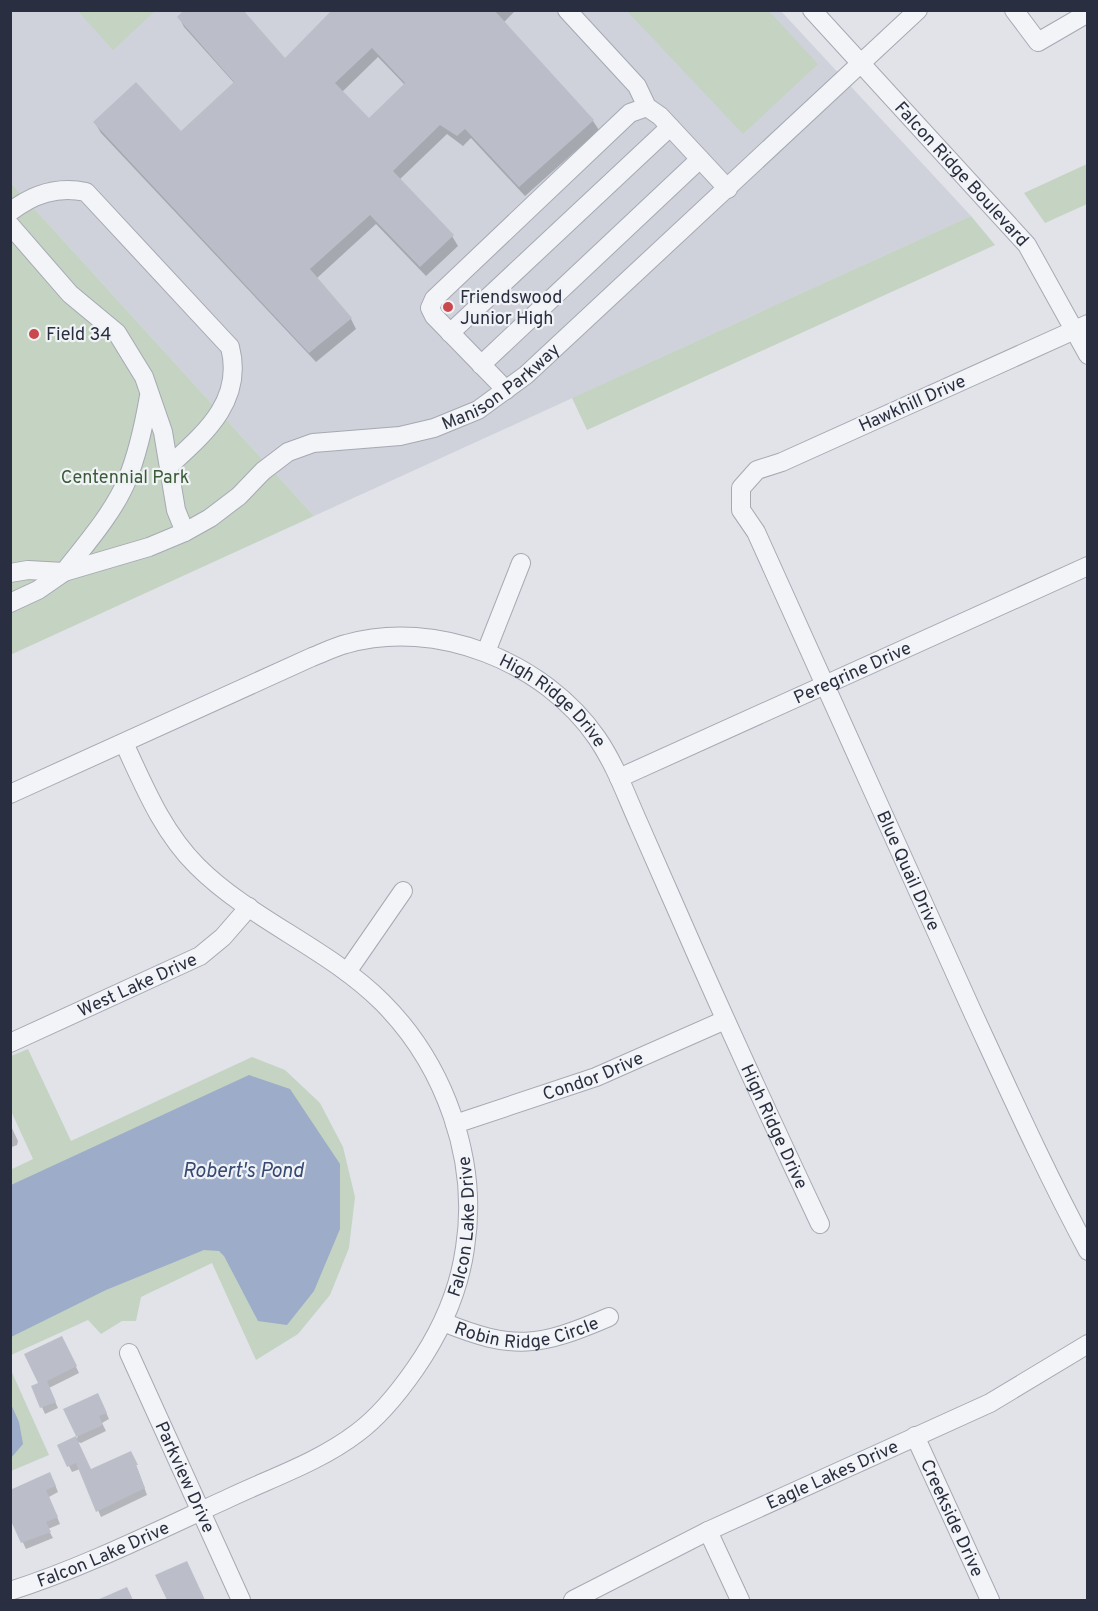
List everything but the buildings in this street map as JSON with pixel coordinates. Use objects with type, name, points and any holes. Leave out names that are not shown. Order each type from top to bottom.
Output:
[{"type":"street","points":[[567,10],[637,86],[647,107],[660,116],[728,189]]},
{"type":"street","name":"Falcon Ridge Boulevard","points":[[812,10],[1027,245],[1081,327],[1088,355]]},
{"type":"street","name":"Manison Parkway","points":[[10,603],[38,590],[64,572],[149,547],[185,532],[210,518],[239,496],[263,471],[288,452],[313,443],[400,436],[434,428],[478,410],[526,375],[918,10]]},
{"type":"street","points":[[1014,10],[1038,42],[1088,13]]},
{"type":"street","points":[[506,390],[434,316],[430,308],[434,299],[630,113],[647,107]]},
{"type":"street","points":[[450,333],[670,127]]},
{"type":"street","points":[[481,365],[700,159]]},
{"type":"street","points":[[10,212],[24,201],[50,191],[70,189],[86,192],[230,347],[234,364],[230,389],[222,410],[206,433],[168,466]]},
{"type":"street","points":[[10,225],[70,294],[117,333],[144,377],[163,432],[176,510],[185,532]]},
{"type":"street","name":"Hawkhill Drive","points":[[741,488],[757,470],[782,462],[1081,327]]},
{"type":"street","points":[[64,572],[98,528],[126,483],[140,443],[149,393]]},
{"type":"street","name":"Blue Quail Drive","points":[[741,488],[741,510],[756,532],[1032,1140],[1057,1194],[1088,1251]]},
{"type":"street","points":[[486,652],[521,563]]},
{"type":"street","name":"Peregrine Drive","points":[[619,778],[1088,566]]},
{"type":"street","name":"Manison Parkway","points":[[10,573],[28,570],[64,572]]},
{"type":"street","name":"High Ridge Drive","points":[[10,794],[346,643],[380,638],[412,637],[448,641],[486,652],[519,668],[548,686],[578,713],[598,739],[619,778],[725,1020],[820,1224]]},
{"type":"street","name":"Falcon Lake Drive","points":[[10,1592],[41,1581],[328,1452],[357,1432],[405,1383],[424,1355],[443,1322],[456,1288],[465,1248],[468,1213],[467,1179],[455,1124],[435,1072],[409,1032],[382,1002],[347,972],[215,883],[194,864],[169,834],[124,743]]},
{"type":"street","points":[[347,972],[403,891]]},
{"type":"street","name":"West Lake Drive","points":[[10,1043],[200,956],[223,938],[249,907]]},
{"type":"street","name":"Condor Drive","points":[[455,1124],[596,1077],[725,1020]]},
{"type":"street","name":"Robin Ridge Circle","points":[[443,1322],[473,1334],[505,1341],[535,1342],[567,1335],[609,1317]]},
{"type":"street","name":"Eagle Lakes Drive","points":[[573,1600],[708,1531],[990,1403],[1088,1344]]},
{"type":"street","name":"Parkview Drive","points":[[129,1353],[241,1600]]},
{"type":"street","name":"Creekside Drive","points":[[915,1436],[990,1600]]},
{"type":"street","points":[[708,1531],[740,1600]]},
{"type":"shaded area","name":"Friendswood Junior High","points":[[780,10],[971,216],[314,516],[11,183],[10,13],[13,11]]},
{"type":"green space","points":[[78,11],[155,11],[113,50]]},
{"type":"green space","points":[[627,11],[769,11],[818,64],[743,134]]},
{"type":"green space","points":[[1087,164],[1087,204],[1045,223],[1024,193]]},
{"type":"green space","name":"Centennial Park","points":[[11,183],[314,516],[10,655]]},
{"type":"green space","points":[[971,216],[995,245],[587,430],[572,398]]},
{"type":"green space","points":[[28,1049],[71,1141],[252,1057],[285,1070],[320,1103],[343,1147],[355,1197],[349,1248],[330,1295],[298,1334],[256,1360],[212,1263],[141,1297],[136,1321],[122,1321],[101,1334],[88,1320],[11,1355],[10,1170],[33,1159],[11,1111],[11,1056]]},
{"type":"green space","points":[[10,1368],[49,1455],[11,1471],[10,1471]]},
{"type":"water","name":"Robert's Pond","points":[[249,1075],[290,1089],[340,1164],[340,1229],[314,1291],[287,1325],[258,1321],[224,1256],[219,1251],[204,1250],[106,1290],[11,1337],[11,1185]]},
{"type":"water","points":[[10,1402],[19,1422],[23,1444],[11,1458]]},
{"type":"place","name":"Friendswood Junior High","points":[[448,307]]},
{"type":"place","name":"Field 34","points":[[34,334]]}]
